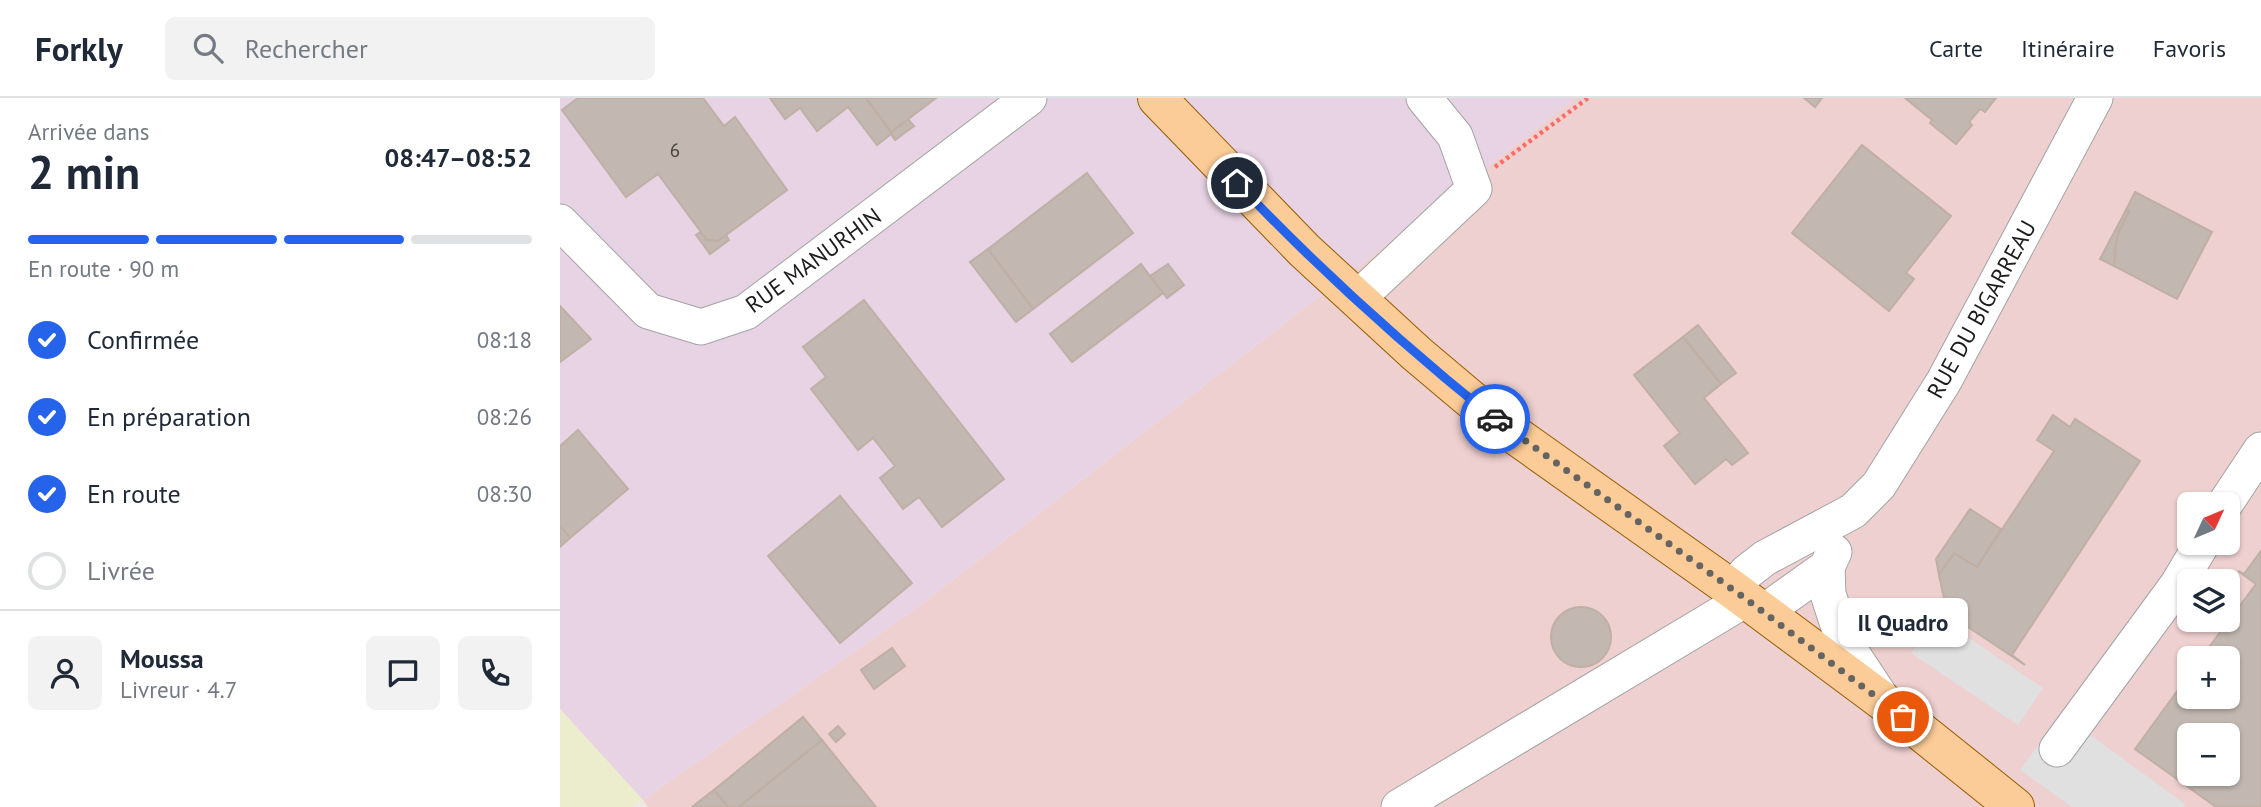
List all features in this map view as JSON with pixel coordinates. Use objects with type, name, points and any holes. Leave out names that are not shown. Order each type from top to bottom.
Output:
[{"type":"main road","points":[[1157,98],[1254,201],[1354,296],[1417,354],[1515,435],[1748,600],[1884,702],[2015,807]]},
{"type":"street","name":"RUE MANURHIN","points":[[560,222],[648,311],[701,327],[746,312],[1029,98]]},
{"type":"street","points":[[1354,296],[1474,189],[1455,136],[1424,98]]},
{"type":"street","name":"RUE DU BIGARREAU","points":[[1853,511],[1879,485],[1944,381],[2095,98]]},
{"type":"street","points":[[2233,492],[2261,450]]},
{"type":"street","points":[[1853,511],[1827,567],[1828,594],[1843,640],[1884,702]]},
{"type":"street","points":[[1748,600],[1747,572],[1765,558],[1853,511]]},
{"type":"street","points":[[2057,749],[2178,584],[2195,555]]},
{"type":"street","points":[[1399,807],[1748,600],[1827,567]]},
{"type":"path","points":[[1492,170],[1588,98]]},
{"type":"shaded area","points":[[560,98],[1576,98],[918,607],[643,800],[560,709]]},
{"type":"shaded area","points":[[1576,98],[2261,98],[2261,807],[648,807],[643,800],[918,607]]},
{"type":"shaded area","points":[[1945,622],[2043,688],[2018,725],[1911,653],[1927,629]]},
{"type":"shaded area","points":[[2061,714],[2185,804],[2184,807],[2072,807],[2020,770]]},
{"type":"green space","points":[[560,709],[643,800],[632,807],[560,807]]},
{"type":"building","points":[[578,98],[703,98],[724,126],[735,117],[787,190],[718,241],[707,240],[658,174],[626,197],[562,110]]},
{"type":"building","points":[[770,98],[866,98],[891,132],[908,119],[914,126],[895,140],[891,134],[877,145],[848,107],[817,131],[800,108],[785,119]]},
{"type":"building","points":[[866,98],[936,98],[891,132]]},
{"type":"building","points":[[1804,98],[1822,98],[1815,107]]},
{"type":"building","points":[[1905,98],[1996,98],[1985,112],[1980,109],[1969,122],[1972,125],[1956,144]]},
{"type":"building","points":[[1862,145],[1951,216],[1906,273],[1914,279],[1889,311],[1792,233]]},
{"type":"building","points":[[1087,173],[1133,233],[1033,309],[988,249]]},
{"type":"building","points":[[2135,192],[2212,232],[2177,299],[2114,266],[2117,237]]},
{"type":"building","points":[[2126,210],[2129,211],[2119,230],[2115,246],[2114,266],[2100,259]]},
{"type":"building","points":[[700,232],[707,240],[718,241],[726,235],[729,240],[710,254],[696,235]]},
{"type":"building","points":[[988,249],[1033,309],[1016,322],[970,262]]},
{"type":"building","points":[[1141,264],[1163,293],[1072,362],[1050,334]]},
{"type":"building","points":[[1168,264],[1184,285],[1167,298],[1150,276]]},
{"type":"building","points":[[864,300],[1004,479],[942,527],[919,497],[903,509],[880,478],[895,466],[873,438],[858,450],[811,389],[826,377],[803,347]]},
{"type":"building","points":[[560,306],[591,339],[560,362]]},
{"type":"building","points":[[1698,325],[1736,373],[1721,384],[1683,337]]},
{"type":"building","points":[[1683,337],[1721,384],[1704,398],[1748,453],[1732,465],[1726,459],[1695,484],[1664,446],[1680,433],[1634,375]]},
{"type":"building","points":[[2053,415],[2070,427],[2075,419],[2140,461],[2012,655],[2025,665],[1947,613],[1939,575],[1954,553],[1977,567],[2054,451],[2037,440]]},
{"type":"building","points":[[578,430],[628,489],[570,538],[560,526],[560,446]]},
{"type":"building","points":[[840,496],[912,583],[840,643],[768,556]]},
{"type":"building","points":[[1970,509],[2001,529],[1977,567],[1954,553],[1939,575],[1936,559]]},
{"type":"building","points":[[560,526],[570,538],[560,547]]},
{"type":"building","points":[[2261,551],[2261,807],[2216,807],[2187,786],[2240,786],[2240,723],[2177,723],[2177,779],[2135,749],[2177,691],[2177,709],[2240,709],[2240,646],[2210,646],[2220,632],[2240,632],[2240,606],[2256,584],[2240,572],[2244,574]]},
{"type":"building","points":[[1581,607],[1602,616],[1611,637],[1602,658],[1581,667],[1560,658],[1551,637],[1560,616]]},
{"type":"building","points":[[892,648],[905,666],[874,689],[861,670]]},
{"type":"building","points":[[803,717],[822,740],[739,807],[728,807],[714,790]]},
{"type":"building","points":[[838,726],[845,734],[836,742],[829,734]]},
{"type":"building","points":[[822,740],[876,807],[739,807]]},
{"type":"building","points":[[714,790],[728,807],[692,807]]},
{"type":"way so far","points":[[1495,419],[1746,599],[1903,717]]},
{"type":"place","name":"Il Quadro","points":[[1903,717]]},
{"type":"route","points":[[1237,183],[1339,284],[1495,419]]}]
